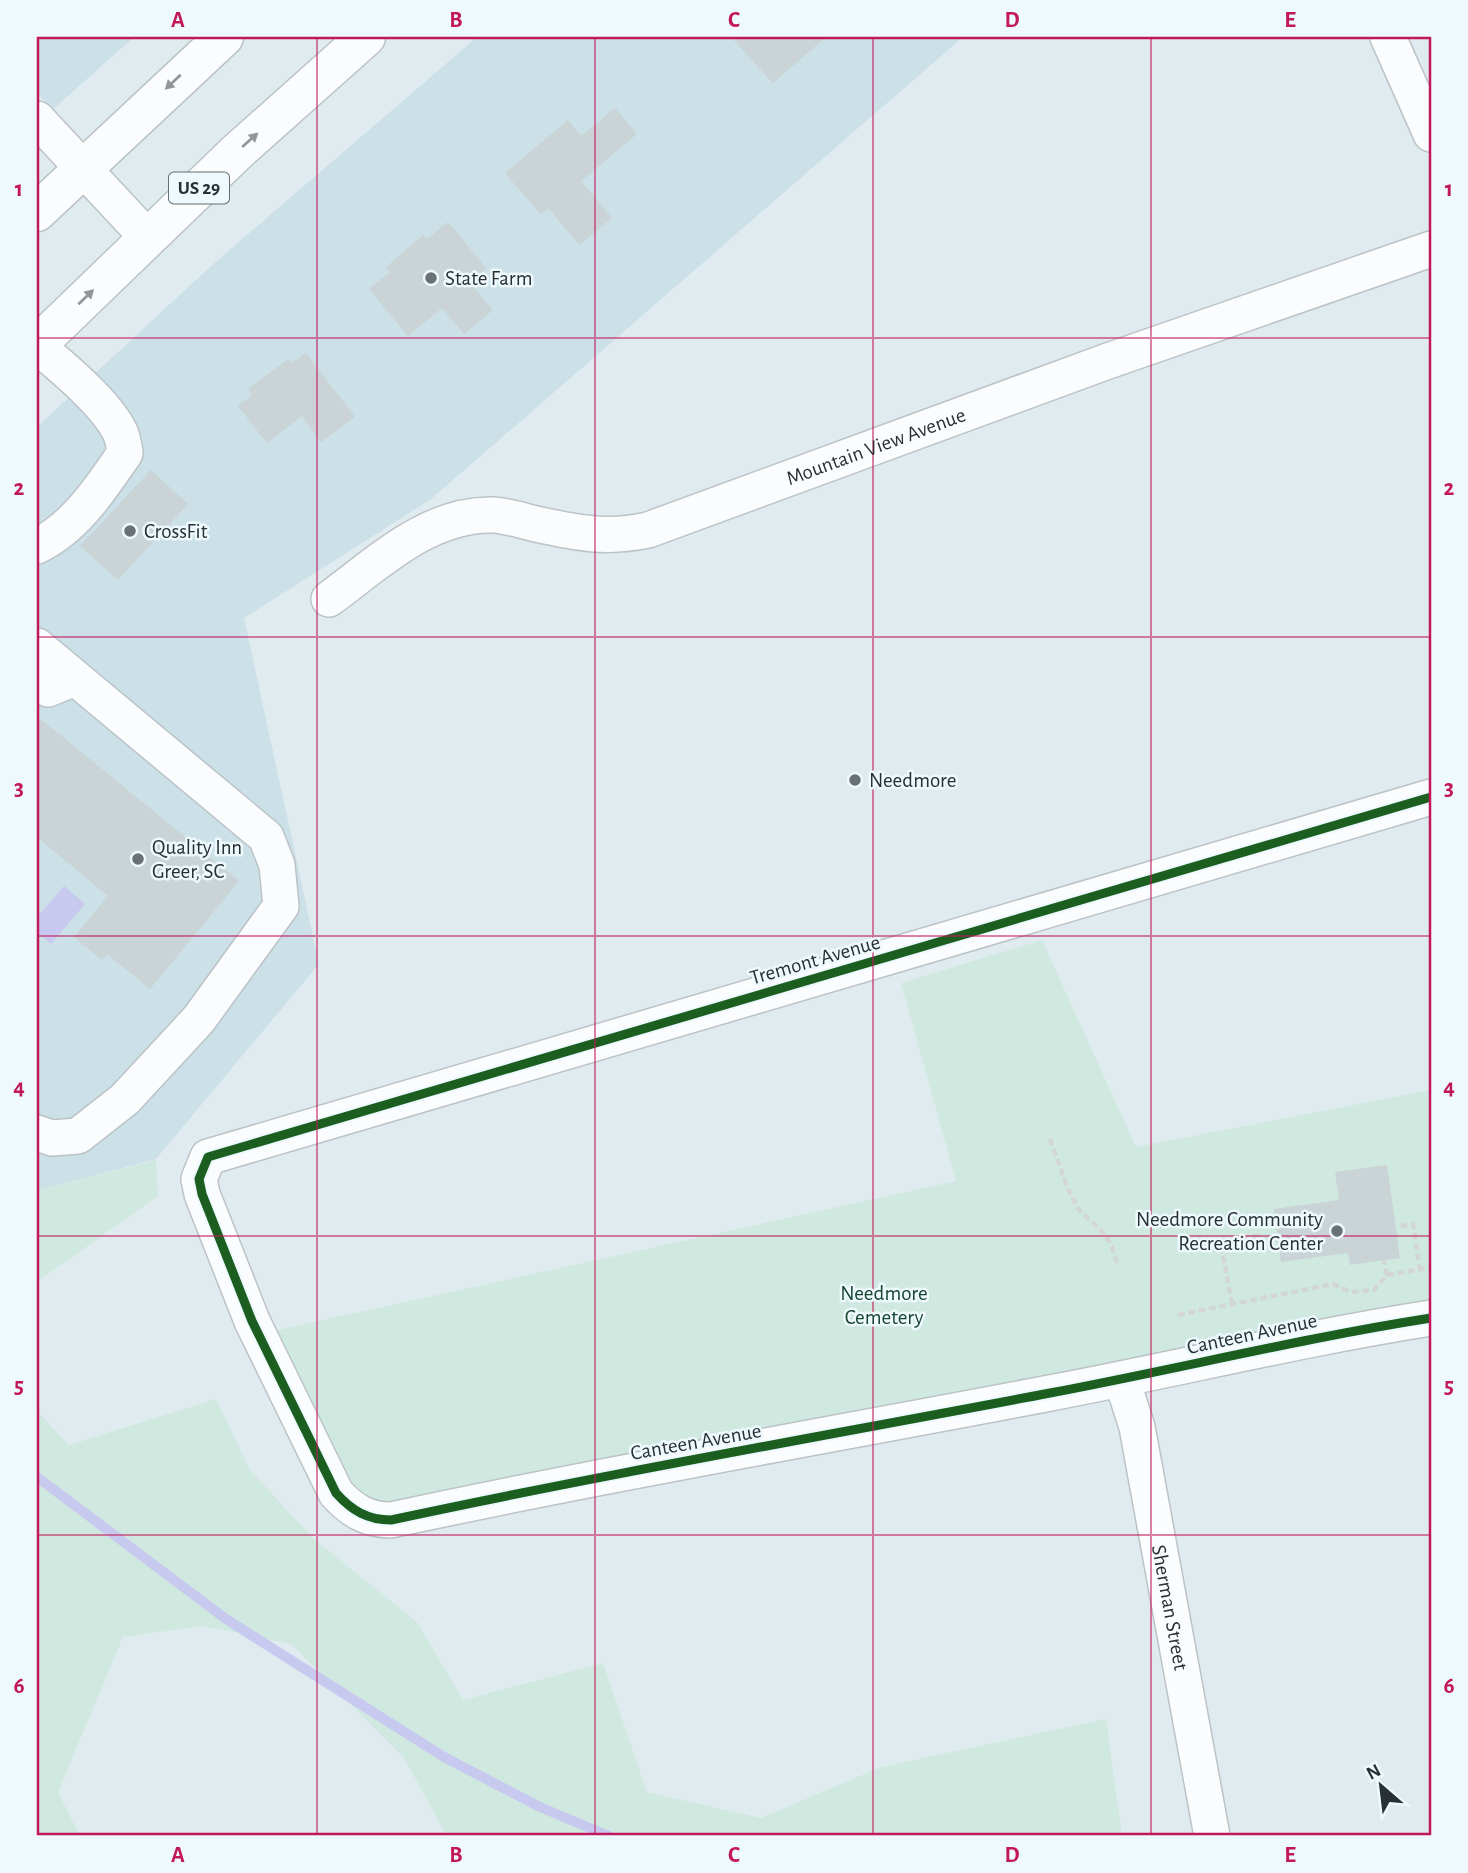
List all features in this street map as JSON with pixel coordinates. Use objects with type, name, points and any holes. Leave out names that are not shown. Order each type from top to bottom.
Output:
[{"type":"main road","name":"US 29","points":[[37,345],[237,152],[366,37]]},
{"type":"main road","points":[[37,212],[213,40]]},
{"type":"street","points":[[1388,37],[1431,134]]},
{"type":"street","points":[[37,119],[148,237]]},
{"type":"street","name":"Mountain View Avenue","points":[[329,598],[416,536],[455,519],[495,515],[600,536],[648,530],[1108,361],[1431,249]]},
{"type":"street","points":[[37,345],[66,370],[112,419],[121,435],[125,453],[90,502],[51,539],[37,546]]},
{"type":"street","points":[[37,646],[266,837],[277,865],[281,906],[199,1019],[125,1099],[78,1136],[52,1138],[37,1133]]},
{"type":"street","points":[[37,683],[48,689],[75,678]]},
{"type":"street","name":"Tremont Avenue","points":[[208,1157],[1431,797]]},
{"type":"street","name":"Canteen Avenue","points":[[208,1157],[199,1179],[202,1194],[252,1321],[336,1493],[346,1505],[362,1515],[378,1520],[391,1520],[573,1481],[713,1458],[1122,1380],[1354,1331],[1430,1323]]},
{"type":"street","name":"Sherman Street","points":[[1122,1380],[1137,1427],[1212,1836]]},
{"type":"path","points":[[1050,1139],[1067,1187],[1079,1210],[1100,1229],[1111,1244],[1117,1263]]},
{"type":"path","points":[[1401,1226],[1413,1224],[1420,1269]]},
{"type":"path","points":[[1232,1304],[1221,1243],[1261,1235]]},
{"type":"path","points":[[1384,1260],[1387,1275]]},
{"type":"path","points":[[1178,1315],[1333,1284],[1351,1292],[1374,1290],[1387,1275],[1428,1268]]},
{"type":"shaded area","points":[[37,37],[134,37],[51,111],[37,91]]},
{"type":"shaded area","points":[[477,37],[963,37],[431,499],[244,618],[319,964],[156,1159],[37,1191],[37,427],[210,267]]},
{"type":"green space","name":"Needmore Cemetery","points":[[1042,940],[1136,1147],[1431,1090],[1431,1312],[375,1507],[358,1495],[319,1427],[273,1331],[956,1181],[901,983]]},
{"type":"green space","points":[[156,1160],[158,1196],[37,1282],[37,1191]]},
{"type":"green space","points":[[216,1399],[250,1470],[314,1539],[418,1623],[463,1700],[603,1663],[647,1792],[761,1818],[881,1767],[1106,1719],[1122,1836],[447,1836],[404,1758],[291,1644],[204,1626],[123,1637],[58,1792],[80,1836],[37,1836],[37,1411],[69,1445]]},
{"type":"water","points":[[64,886],[85,904],[51,944],[37,932],[37,917]]},
{"type":"building","points":[[731,37],[826,37],[773,83]]},
{"type":"building","points":[[615,108],[637,134],[581,181],[612,218],[579,245],[548,208],[541,215],[505,173],[568,120],[581,136]]},
{"type":"building","points":[[448,222],[486,268],[469,282],[493,310],[464,334],[442,308],[408,336],[369,289],[390,272],[386,267],[423,235],[427,239]]},
{"type":"building","points":[[306,353],[355,417],[321,442],[302,416],[267,443],[238,406],[252,395],[248,389],[288,359],[292,363]]},
{"type":"building","points":[[151,470],[188,504],[118,580],[80,546]]},
{"type":"building","name":"Quality Inn Greer, SC","points":[[37,716],[239,881],[150,989],[107,954],[102,960],[74,937],[108,896],[37,837]]},
{"type":"building","name":"Needmore Community Recreation Center","points":[[1387,1165],[1400,1258],[1350,1265],[1348,1253],[1281,1262],[1274,1209],[1339,1200],[1335,1172]]},
{"type":"waterway","points":[[37,1477],[226,1619],[444,1757],[540,1807],[609,1836]]},
{"type":"cycle path","points":[[1431,797],[208,1157],[199,1179],[202,1194],[252,1321],[336,1493],[361,1513],[383,1520],[1431,1318]]},
{"type":"place","name":"State Farm","points":[[431,278]]},
{"type":"place","name":"CrossFit","points":[[130,531]]},
{"type":"place","name":"Needmore","points":[[855,780]]},
{"type":"place","name":"Quality Inn Greer, SC","points":[[138,859]]},
{"type":"place","name":"Needmore Community Recreation Center","points":[[1337,1231]]}]
